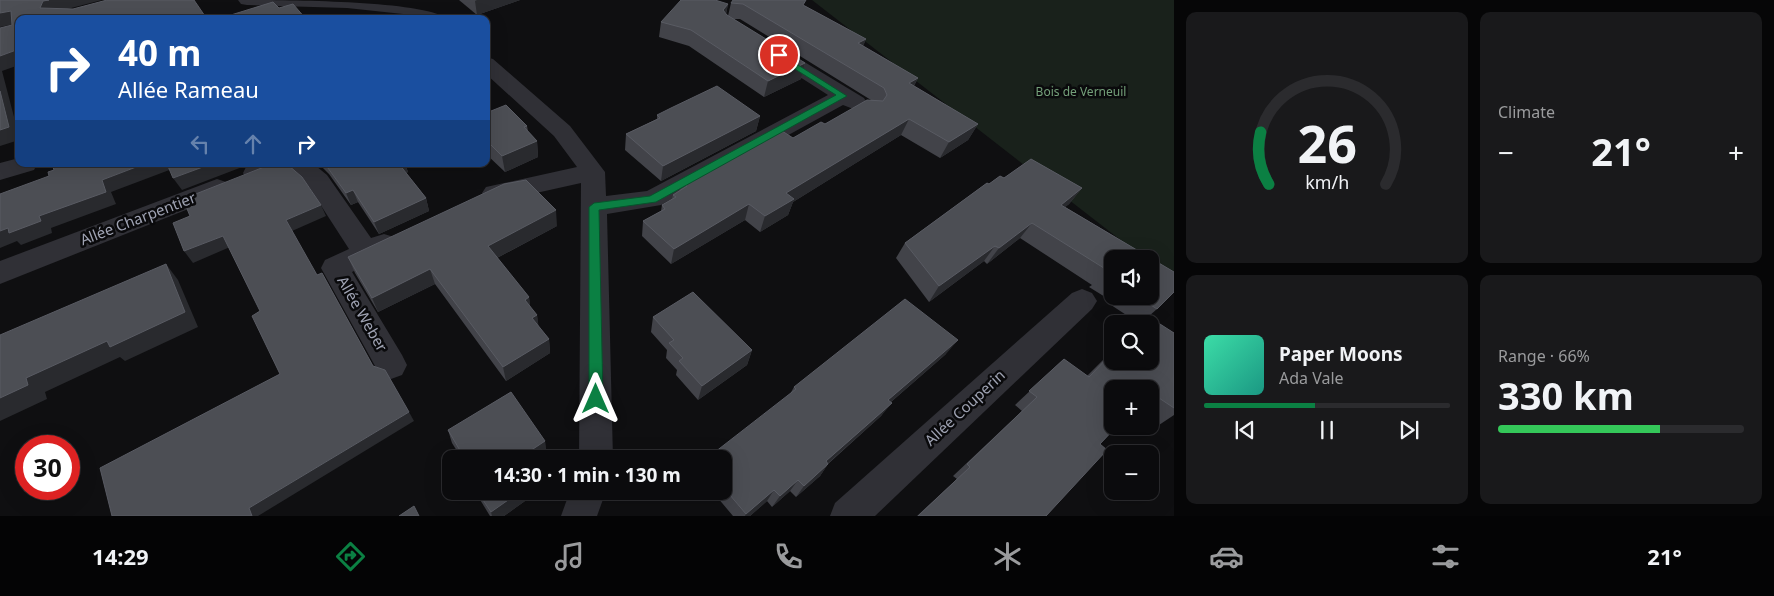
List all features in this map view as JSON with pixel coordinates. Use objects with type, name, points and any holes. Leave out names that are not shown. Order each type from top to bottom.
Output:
[{"type":"street","points":[[247,0],[415,4],[433,15]]},
{"type":"street","points":[[756,40],[868,110]]},
{"type":"street","points":[[490,67],[562,131],[593,172],[596,450]]},
{"type":"street","points":[[490,91],[509,84]]},
{"type":"street","points":[[594,207],[652,199],[843,96]]},
{"type":"street","points":[[0,172],[16,167]]},
{"type":"street","name":"Allée Charpentier","points":[[0,273],[265,169],[278,167]]},
{"type":"street","points":[[294,167],[318,181],[366,252]]},
{"type":"street","points":[[471,204],[498,192],[593,172]]},
{"type":"street","name":"Allée Weber","points":[[391,365],[336,268],[410,232]]},
{"type":"street","name":"Allée Couperin","points":[[848,516],[1082,301]]},
{"type":"street","points":[[579,516],[585,500]]},
{"type":"green space","name":"Bois de Verneuil","points":[[812,0],[1174,0],[1174,281],[1159,267],[1159,250],[1133,250]]},
{"type":"building","points":[[0,0],[49,0],[43,1],[40,8],[73,9],[107,0],[194,0],[204,15],[15,15],[15,50],[0,56],[0,28],[12,25],[11,11],[0,13]]},
{"type":"building","points":[[681,0],[715,0],[728,4],[723,10],[727,15],[805,63],[768,81],[691,30],[661,22]]},
{"type":"building","points":[[733,0],[806,0],[803,5],[866,39],[858,43],[918,78],[909,83],[978,124],[949,142],[909,119],[786,193],[794,199],[765,216],[749,204],[674,249],[643,221],[665,209],[662,205],[676,197],[673,195],[687,186],[682,181],[779,129],[793,138],[821,122],[825,124],[867,100],[883,101],[887,95],[884,88],[743,4],[731,3]]},
{"type":"building","points":[[273,2],[279,8],[293,4],[303,15],[231,15]]},
{"type":"building","points":[[717,86],[760,116],[663,166],[626,134],[660,118],[657,115]]},
{"type":"building","points":[[0,91],[9,127],[0,130]]},
{"type":"building","points":[[506,105],[527,126],[524,127],[537,141],[502,156],[490,144],[490,111]]},
{"type":"building","points":[[1031,159],[1082,188],[1061,205],[1137,250],[1104,250],[1104,268],[1032,223],[999,248],[995,246],[939,286],[905,243],[987,183],[989,184],[1000,176],[1004,178]]},
{"type":"building","points":[[53,167],[136,167],[102,180],[106,192],[39,216],[41,221],[9,233],[8,228],[0,231],[0,194],[49,176],[48,172],[54,170]]},
{"type":"building","points":[[168,167],[203,167],[173,178]]},
{"type":"building","points":[[264,167],[290,167],[302,177],[321,205],[286,220],[317,275],[322,273],[373,366],[385,370],[409,412],[249,508],[252,516],[112,516],[100,468],[280,374],[252,316],[260,311],[223,236],[184,251],[173,223],[190,216],[183,199]]},
{"type":"building","points":[[327,167],[401,167],[426,198],[374,222],[353,190],[346,193]]},
{"type":"building","points":[[526,180],[556,210],[488,246],[529,297],[525,300],[537,315],[532,318],[549,339],[503,367],[430,269],[372,298],[348,257],[504,184]]},
{"type":"building","points":[[1159,263],[1174,272],[1174,292],[1157,309],[1151,305],[1159,305]]},
{"type":"building","points":[[166,264],[185,312],[110,347],[107,341],[26,378],[28,385],[0,398],[0,335]]},
{"type":"building","points":[[693,292],[752,350],[702,386],[679,361],[683,358],[669,343],[674,340],[653,317]]},
{"type":"building","points":[[905,299],[958,340],[888,400],[892,403],[826,461],[828,464],[804,486],[798,480],[780,496],[774,490],[746,514],[732,497],[732,450],[718,450],[796,389],[794,387]]},
{"type":"building","points":[[1159,323],[1174,333],[1174,408],[1159,398],[1159,380],[1104,380],[1104,435],[1108,435],[1100,444],[1104,447],[1104,453],[1046,516],[918,516],[970,467],[967,464],[1037,397],[1029,391],[1064,359],[1089,377],[1104,361],[1104,370],[1159,370]]},
{"type":"building","points":[[511,392],[545,441],[532,450],[460,450],[448,430]]},
{"type":"building","points":[[483,500],[508,500],[491,512]]},
{"type":"building","points":[[414,506],[419,516],[399,516]]},
{"type":"route","points":[[596,399],[594,207],[652,199],[843,96],[779,55]]}]
